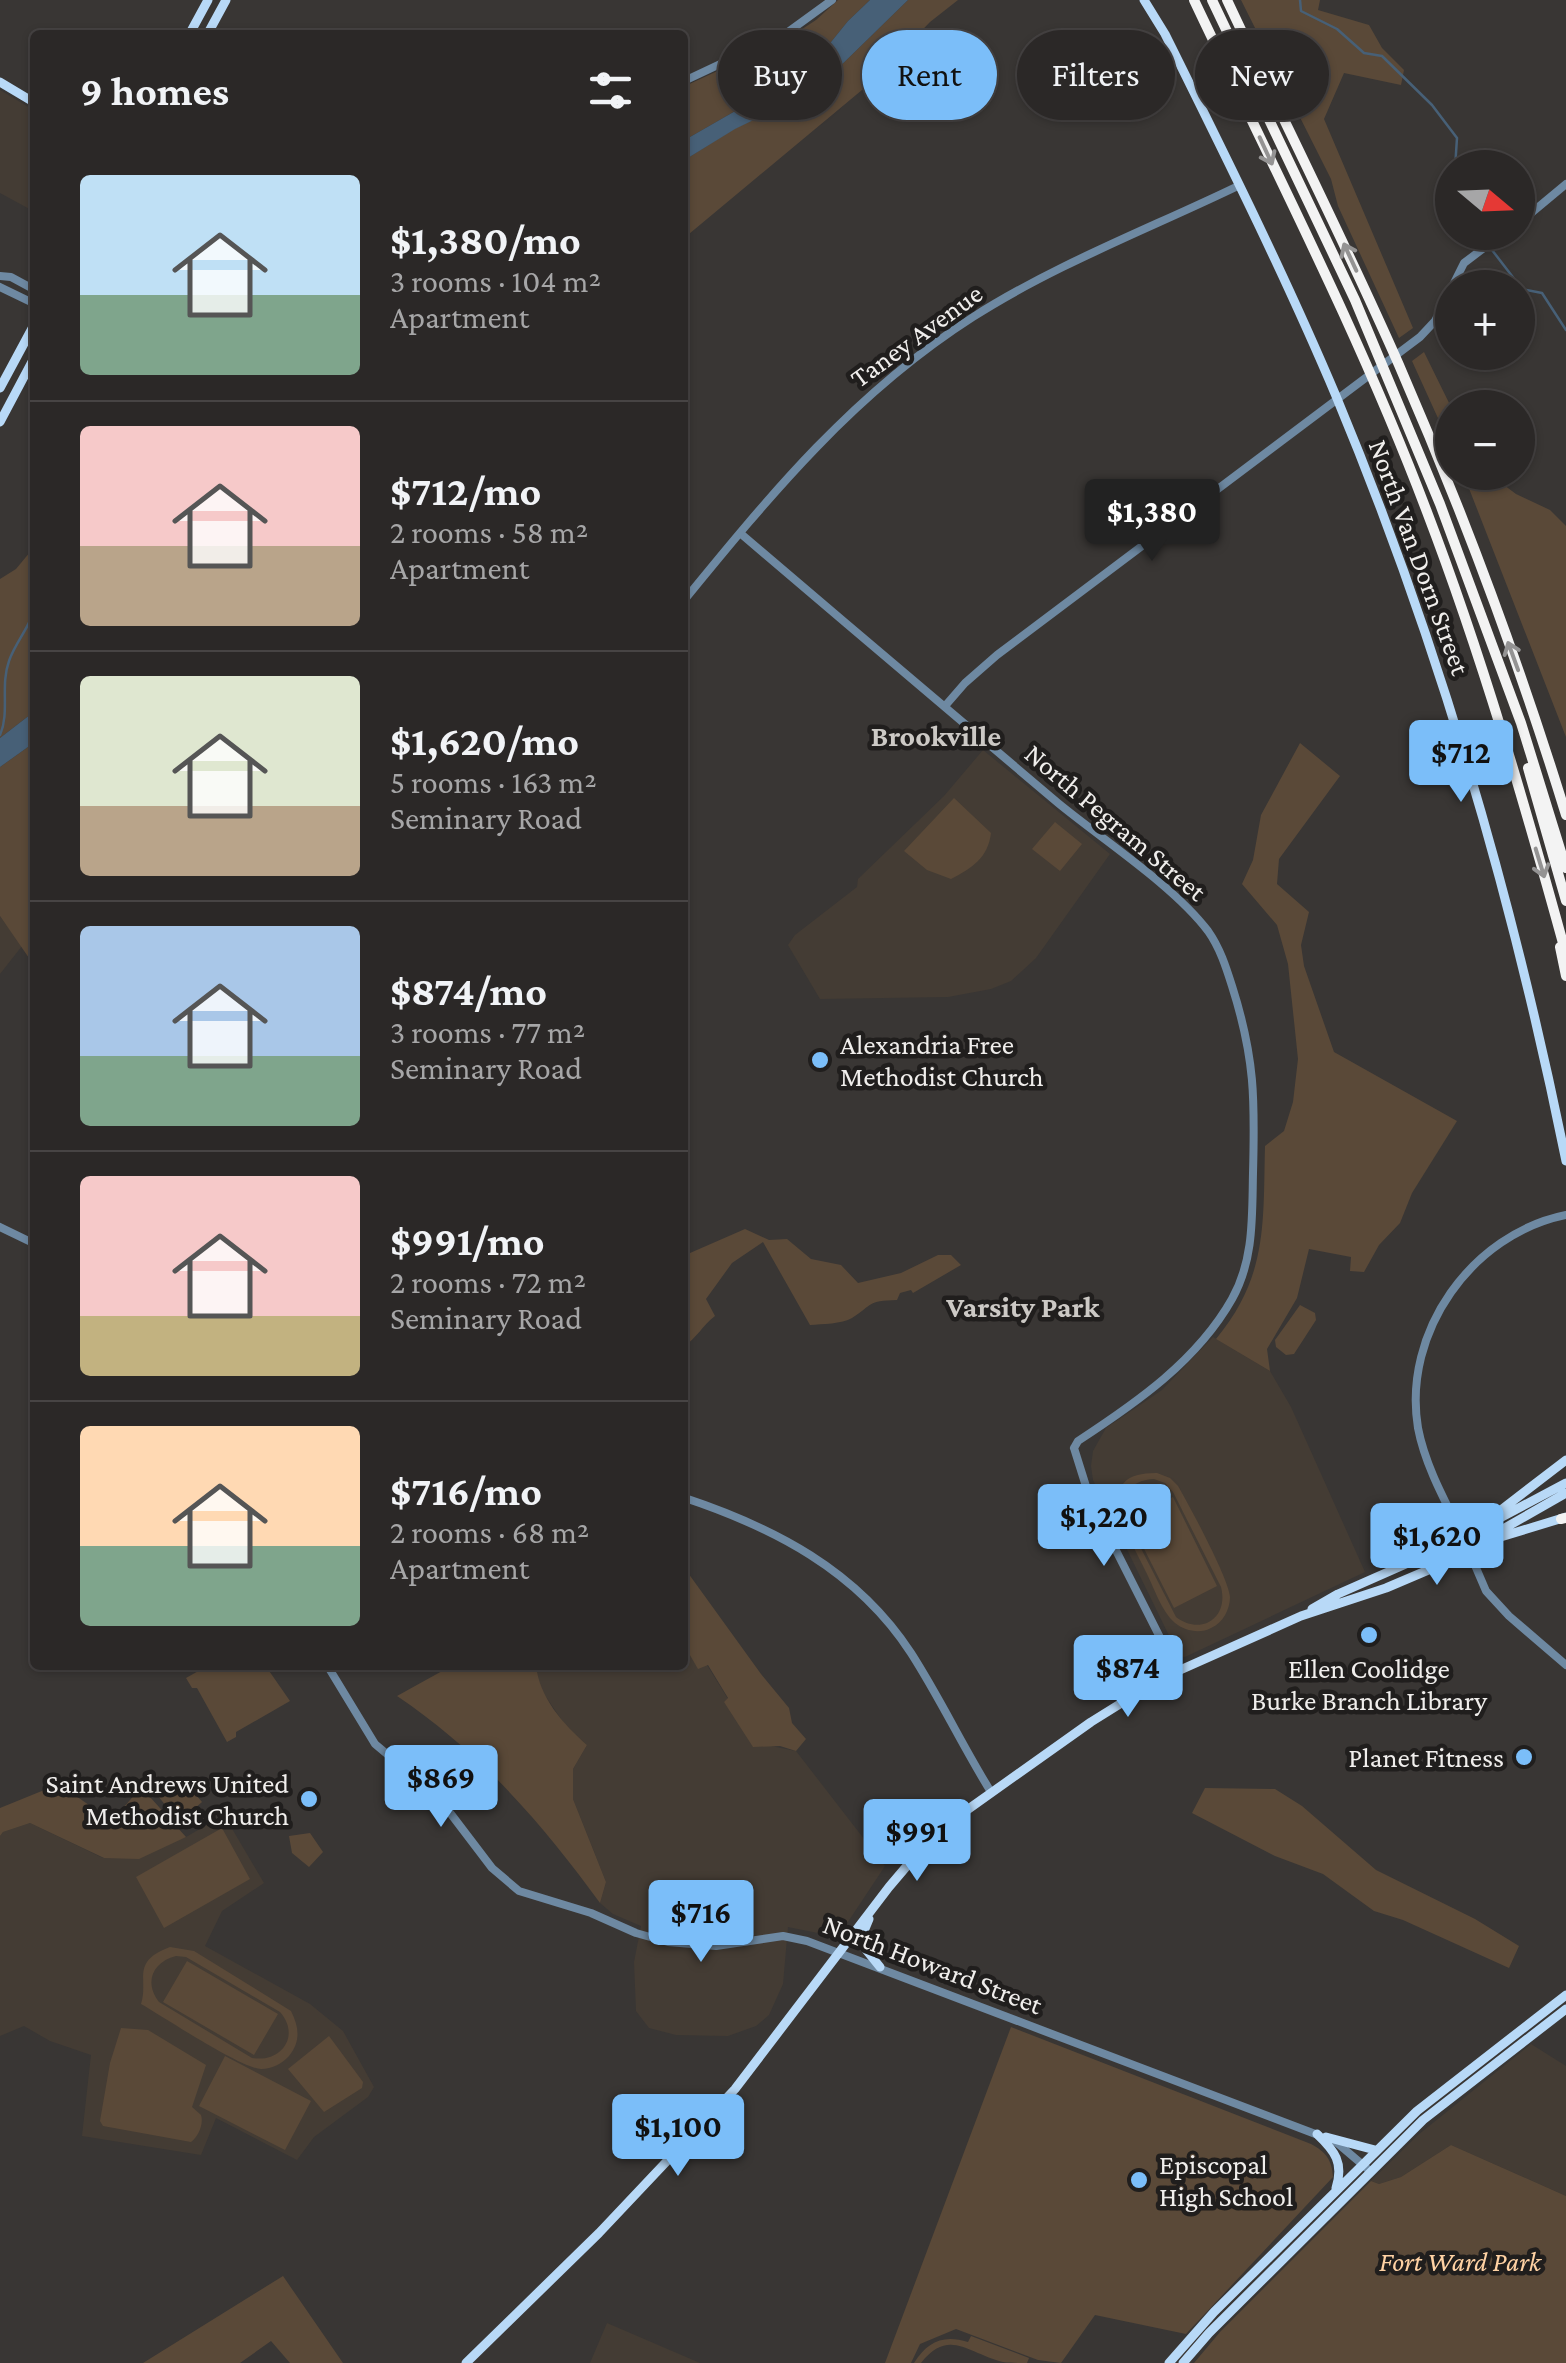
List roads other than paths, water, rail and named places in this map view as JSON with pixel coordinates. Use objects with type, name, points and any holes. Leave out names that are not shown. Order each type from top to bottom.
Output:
[{"type":"highway","points":[[1194,0],[1374,383],[1421,496],[1498,716],[1566,954]]},
{"type":"highway","points":[[1212,0],[1387,375],[1488,628],[1566,868]]},
{"type":"highway","points":[[1227,0],[1390,346],[1452,491],[1566,815]]},
{"type":"highway","points":[[1488,628],[1566,901]]},
{"type":"highway","points":[[1550,897],[1566,976]]},
{"type":"main road","points":[[192,30],[208,0]]},
{"type":"main road","points":[[210,30],[226,0]]},
{"type":"main road","name":"North Van Dorn Street","points":[[1144,0],[1165,34],[1337,399],[1419,613],[1474,783],[1530,992],[1566,1161]]},
{"type":"main road","points":[[0,82],[30,100]]},
{"type":"main road","points":[[0,388],[30,332]]},
{"type":"main road","points":[[0,422],[30,365]]},
{"type":"main road","points":[[1459,1538],[1508,1506],[1566,1460]]},
{"type":"main road","points":[[466,2363],[619,2213],[735,2089],[880,1899],[938,1832],[1112,1708],[1177,1671],[1340,1599],[1566,1483]]},
{"type":"main road","points":[[1340,1599],[1386,1588],[1468,1549],[1566,1493]]},
{"type":"main road","points":[[1468,1549],[1564,1518]]},
{"type":"main road","points":[[880,1899],[862,1939],[865,1951],[880,1967]]},
{"type":"main road","points":[[1183,2363],[1366,2168],[1375,2150],[1438,2093],[1566,1995]]},
{"type":"main road","points":[[1169,2363],[1204,2322],[1336,2190],[1566,2009]]},
{"type":"main road","points":[[1322,2136],[1375,2150]]},
{"type":"main road","points":[[1322,2136],[1338,2159],[1340,2176],[1336,2190]]},
{"type":"street","points":[[688,79],[781,37],[832,0]]},
{"type":"street","points":[[1535,210],[1566,184]]},
{"type":"street","name":"Taney Avenue","points":[[688,596],[805,457],[854,407],[938,340],[1040,280],[1238,186]]},
{"type":"street","points":[[945,706],[997,655],[1428,330],[1464,264],[1482,250]]},
{"type":"street","points":[[0,276],[12,277],[30,287]]},
{"type":"street","points":[[0,287],[30,302]]},
{"type":"street","name":"North Pegram Street","points":[[740,533],[1197,918],[1209,933],[1226,969],[1251,1055],[1255,1102],[1248,1260],[1223,1314],[1184,1362],[1074,1448],[1090,1498],[1177,1671]]},
{"type":"street","points":[[1459,1538],[1419,1431],[1416,1388],[1421,1353],[1442,1305],[1466,1274],[1516,1231],[1566,1215]]},
{"type":"street","points":[[0,1228],[30,1242]]},
{"type":"street","points":[[688,1499],[798,1545],[872,1606],[909,1650],[991,1792]]},
{"type":"street","points":[[1468,1549],[1486,1591],[1566,1664]]},
{"type":"street","name":"North Howard Street","points":[[330,1670],[380,1750],[438,1797],[492,1868],[519,1891],[668,1942],[716,1946],[783,1936],[839,1952],[1322,2136],[1348,2150],[1366,2168]]},
{"type":"water","points":[[870,0],[908,0],[877,30],[862,30],[862,45],[842,64],[841,30]]},
{"type":"water","points":[[720,120],[754,120],[688,158],[688,138]]},
{"type":"water","points":[[30,715],[30,746],[0,767],[0,738]]},
{"type":"waterway","points":[[1300,0],[1301,11],[1337,29],[1364,53],[1382,56],[1432,105],[1457,138],[1456,150]]},
{"type":"waterway","points":[[1492,250],[1522,289],[1542,293],[1566,330]]},
{"type":"waterway","points":[[0,735],[9,661],[30,621]]},
{"type":"place","name":"Alexandria Free Methodist Church","points":[[820,1060]]},
{"type":"place","name":"Ellen Coolidge Burke Branch Library","points":[[1369,1635]]},
{"type":"place","name":"Planet Fitness","points":[[1524,1757]]},
{"type":"place","name":"Saint Andrews United Methodist Church","points":[[309,1799]]},
{"type":"place","name":"Episcopal High School","points":[[1139,2180]]},
{"type":"district","name":"Brookville","points":[[936,736]]},
{"type":"district","name":"Varsity Park","points":[[1023,1307]]},
{"type":"park label","name":"Fort Ward Park","points":[[1460,2261]]}]
